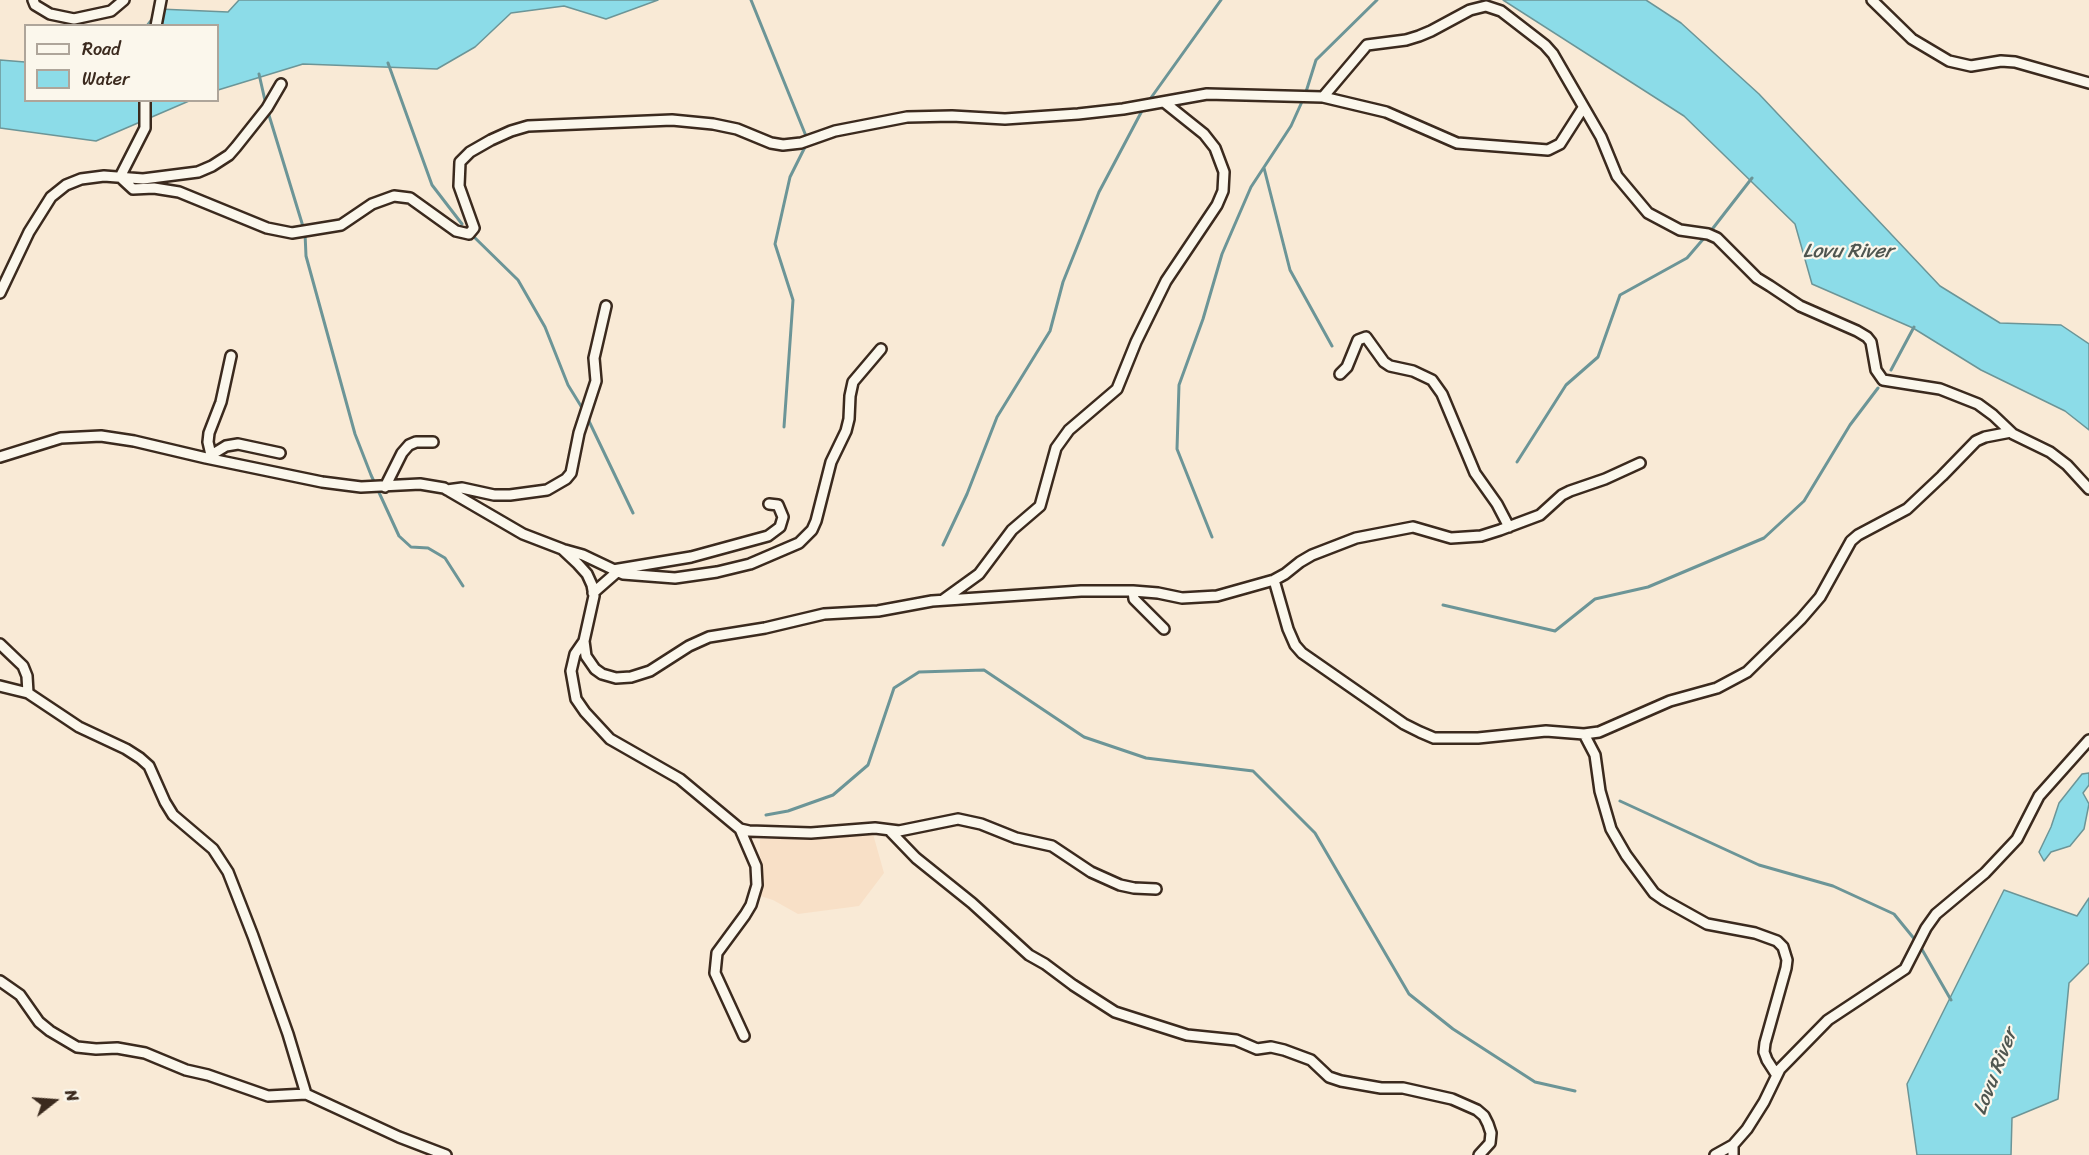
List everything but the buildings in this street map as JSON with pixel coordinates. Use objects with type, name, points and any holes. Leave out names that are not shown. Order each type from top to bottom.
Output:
[{"type":"street","points":[[33,0],[35,5],[50,14],[74,19],[111,11],[124,0]]},
{"type":"street","points":[[156,24],[161,0]]},
{"type":"street","points":[[1872,0],[1912,39],[1949,61],[1971,66],[2001,61],[2015,62],[2089,83]]},
{"type":"street","points":[[1323,97],[1367,45],[1419,36],[1470,10],[1486,6],[1501,11],[1545,45],[1553,54],[1601,137],[1617,176],[1648,213],[1680,230],[1708,234],[1717,238],[1757,278],[1800,306],[1867,337],[1871,342],[1876,370],[1883,380],[1898,384],[1921,384],[1958,395],[1978,404],[2011,432],[2050,452],[2067,465],[2089,489]]},
{"type":"street","points":[[0,293],[29,232],[51,197],[66,185],[81,179],[104,176],[143,179],[198,172],[212,166],[229,156],[267,108],[281,84]]},
{"type":"street","points":[[120,177],[133,189],[154,188],[179,192],[267,228],[292,233],[341,225],[372,204],[394,196],[410,198],[456,231],[469,234],[474,228],[459,186],[460,162],[470,152],[491,140],[511,130],[528,126],[672,120],[737,129],[771,143],[783,145],[801,143],[835,131],[888,119],[952,116],[1005,119],[1078,114],[1124,109],[1207,94],[1323,97],[1386,112],[1457,143],[1548,150],[1560,144],[1583,108]]},
{"type":"street","points":[[120,177],[144,128],[145,102]]},
{"type":"street","points":[[942,600],[979,574],[1012,530],[1040,506],[1056,448],[1069,430],[1118,389],[1136,342],[1166,281],[1210,215],[1223,191],[1224,172],[1215,148],[1204,134],[1164,102]]},
{"type":"street","points":[[447,490],[462,488],[494,495],[510,495],[547,490],[566,479],[571,473],[579,433],[596,381],[594,358],[606,306]]},
{"type":"street","points":[[1340,374],[1347,367],[1358,340],[1366,337],[1384,362],[1390,366],[1413,371],[1432,380],[1442,394],[1475,473],[1497,504],[1509,527]]},
{"type":"street","points":[[0,457],[61,438],[101,436],[209,456],[322,482],[361,487],[434,485],[447,490],[524,534],[583,555],[615,571],[638,576],[675,578],[726,570],[767,558],[807,536],[816,521],[831,462],[846,431],[853,382],[881,349]]},
{"type":"street","points":[[209,456],[209,433],[221,402],[231,356]]},
{"type":"street","points":[[1274,580],[1288,629],[1295,645],[1302,653],[1404,724],[1420,732],[1434,738],[1478,738],[1546,731],[1584,734],[1599,732],[1670,701],[1717,688],[1737,679],[1756,665],[1820,597],[1851,541],[1907,508],[1976,441],[2011,432]]},
{"type":"street","points":[[385,487],[402,453],[409,445],[416,442],[433,442]]},
{"type":"street","points":[[209,456],[226,446],[238,444],[280,453]]},
{"type":"street","points":[[769,504],[778,505],[783,517],[780,527],[768,536],[691,557],[615,571],[594,593],[584,641],[586,656],[595,669],[609,677],[632,677],[650,671],[696,642],[717,635],[765,628],[824,614],[878,611],[942,600],[1082,591],[1133,591],[1196,598],[1217,596],[1274,580],[1312,555],[1356,538],[1413,527],[1451,538],[1468,538],[1509,527],[1540,516],[1562,495],[1570,491],[1605,479],[1640,463]]},
{"type":"street","points":[[562,549],[587,574],[594,593]]},
{"type":"street","points":[[1133,591],[1134,598],[1164,629]]},
{"type":"street","points":[[584,641],[574,654],[571,671],[576,699],[585,712],[610,739],[680,779],[740,829],[756,866],[757,885],[751,905],[737,928],[717,953],[716,973],[744,1036]]},
{"type":"street","points":[[0,644],[23,666],[27,676],[28,693]]},
{"type":"street","points":[[0,686],[28,693],[79,728],[126,749],[140,758],[149,766],[173,815],[213,849],[228,872],[253,936],[288,1034],[306,1094]]},
{"type":"street","points":[[1584,734],[1595,755],[1600,791],[1611,829],[1626,855],[1654,893],[1707,924],[1755,933],[1777,941],[1783,947],[1787,960],[1786,968],[1764,1052],[1776,1074]]},
{"type":"street","points":[[1715,1155],[1733,1145],[1747,1129],[1764,1102],[1776,1074],[1828,1020],[1905,969],[1926,928],[1936,914],[1985,873],[2009,848],[2023,830],[2039,796],[2089,740]]},
{"type":"street","points":[[740,829],[811,833],[875,828],[890,831],[949,820],[970,821],[1016,838],[1052,846],[1091,872],[1120,885],[1156,889]]},
{"type":"street","points":[[890,831],[916,858],[972,903],[1029,955],[1115,1012],[1187,1035],[1236,1040],[1257,1049],[1271,1047],[1284,1050],[1311,1060],[1329,1077],[1341,1082],[1381,1088],[1403,1088],[1452,1099],[1477,1110],[1488,1124],[1491,1133],[1490,1143],[1479,1155]]},
{"type":"street","points":[[0,981],[20,995],[39,1022],[77,1047],[117,1048],[145,1053],[186,1070],[208,1075],[268,1096],[306,1094],[399,1137],[446,1155]]},
{"type":"street","points":[[1733,1145],[1733,1155]]},
{"type":"shaded area","points":[[873,834],[884,873],[859,906],[798,914],[773,900],[760,896],[760,839],[824,838]]},
{"type":"water","points":[[239,0],[658,0],[606,19],[564,6],[511,13],[475,47],[437,69],[303,64],[219,90],[219,24],[148,24],[159,9],[228,12]]},
{"type":"water","name":"Lovu River","points":[[1503,0],[1646,0],[1681,23],[1759,94],[1940,286],[2000,323],[2061,325],[2089,344],[2089,430],[2065,411],[1981,370],[1913,328],[1812,284],[1795,224],[1684,116]]},
{"type":"water","points":[[0,60],[24,62],[24,102],[187,102],[96,141],[0,128]]},
{"type":"water","points":[[2089,773],[2089,785],[2083,793],[2089,804],[2084,829],[2070,846],[2051,852],[2044,861],[2039,852],[2059,803],[2082,774]]},
{"type":"water","name":"Lovu River","points":[[2004,890],[2077,916],[2089,898],[2089,963],[2069,983],[2058,1099],[2012,1118],[2011,1155],[1917,1155],[1907,1084]]},
{"type":"waterway","points":[[751,0],[808,141],[790,177],[775,244],[793,300],[784,427]]},
{"type":"waterway","points":[[1148,102],[1221,0]]},
{"type":"waterway","points":[[1212,537],[1177,449],[1179,385],[1203,319],[1222,254],[1251,187],[1291,126],[1305,95],[1316,60],[1377,0]]},
{"type":"waterway","points":[[388,63],[432,185],[462,224]]},
{"type":"waterway","points":[[259,74],[266,105]]},
{"type":"waterway","points":[[943,545],[967,494],[997,417],[1050,331],[1063,282],[1099,192],[1144,107]]},
{"type":"waterway","points":[[268,112],[305,233],[306,256],[355,434],[371,475],[399,536],[411,547],[428,548],[445,558],[463,586]]},
{"type":"waterway","points":[[1264,168],[1290,270],[1332,346]]},
{"type":"waterway","points":[[1710,232],[1752,178]]},
{"type":"waterway","points":[[472,235],[518,280],[545,327],[568,385],[584,411]]},
{"type":"waterway","points":[[1517,462],[1566,385],[1598,357],[1620,295],[1687,258],[1705,237]]},
{"type":"waterway","points":[[1891,370],[1914,327]]},
{"type":"waterway","points":[[1443,605],[1555,631],[1595,599],[1648,587],[1764,538],[1804,501],[1850,425],[1878,388]]},
{"type":"waterway","points":[[587,417],[633,513]]},
{"type":"waterway","points":[[766,815],[788,811],[833,795],[868,765],[894,688],[919,672],[984,670],[1084,737],[1146,758],[1253,771],[1315,833],[1409,994],[1453,1029],[1535,1082],[1575,1091]]},
{"type":"waterway","points":[[1620,801],[1759,865],[1833,886],[1894,914],[1916,941]]},
{"type":"waterway","points":[[1920,946],[1951,1000]]}]
